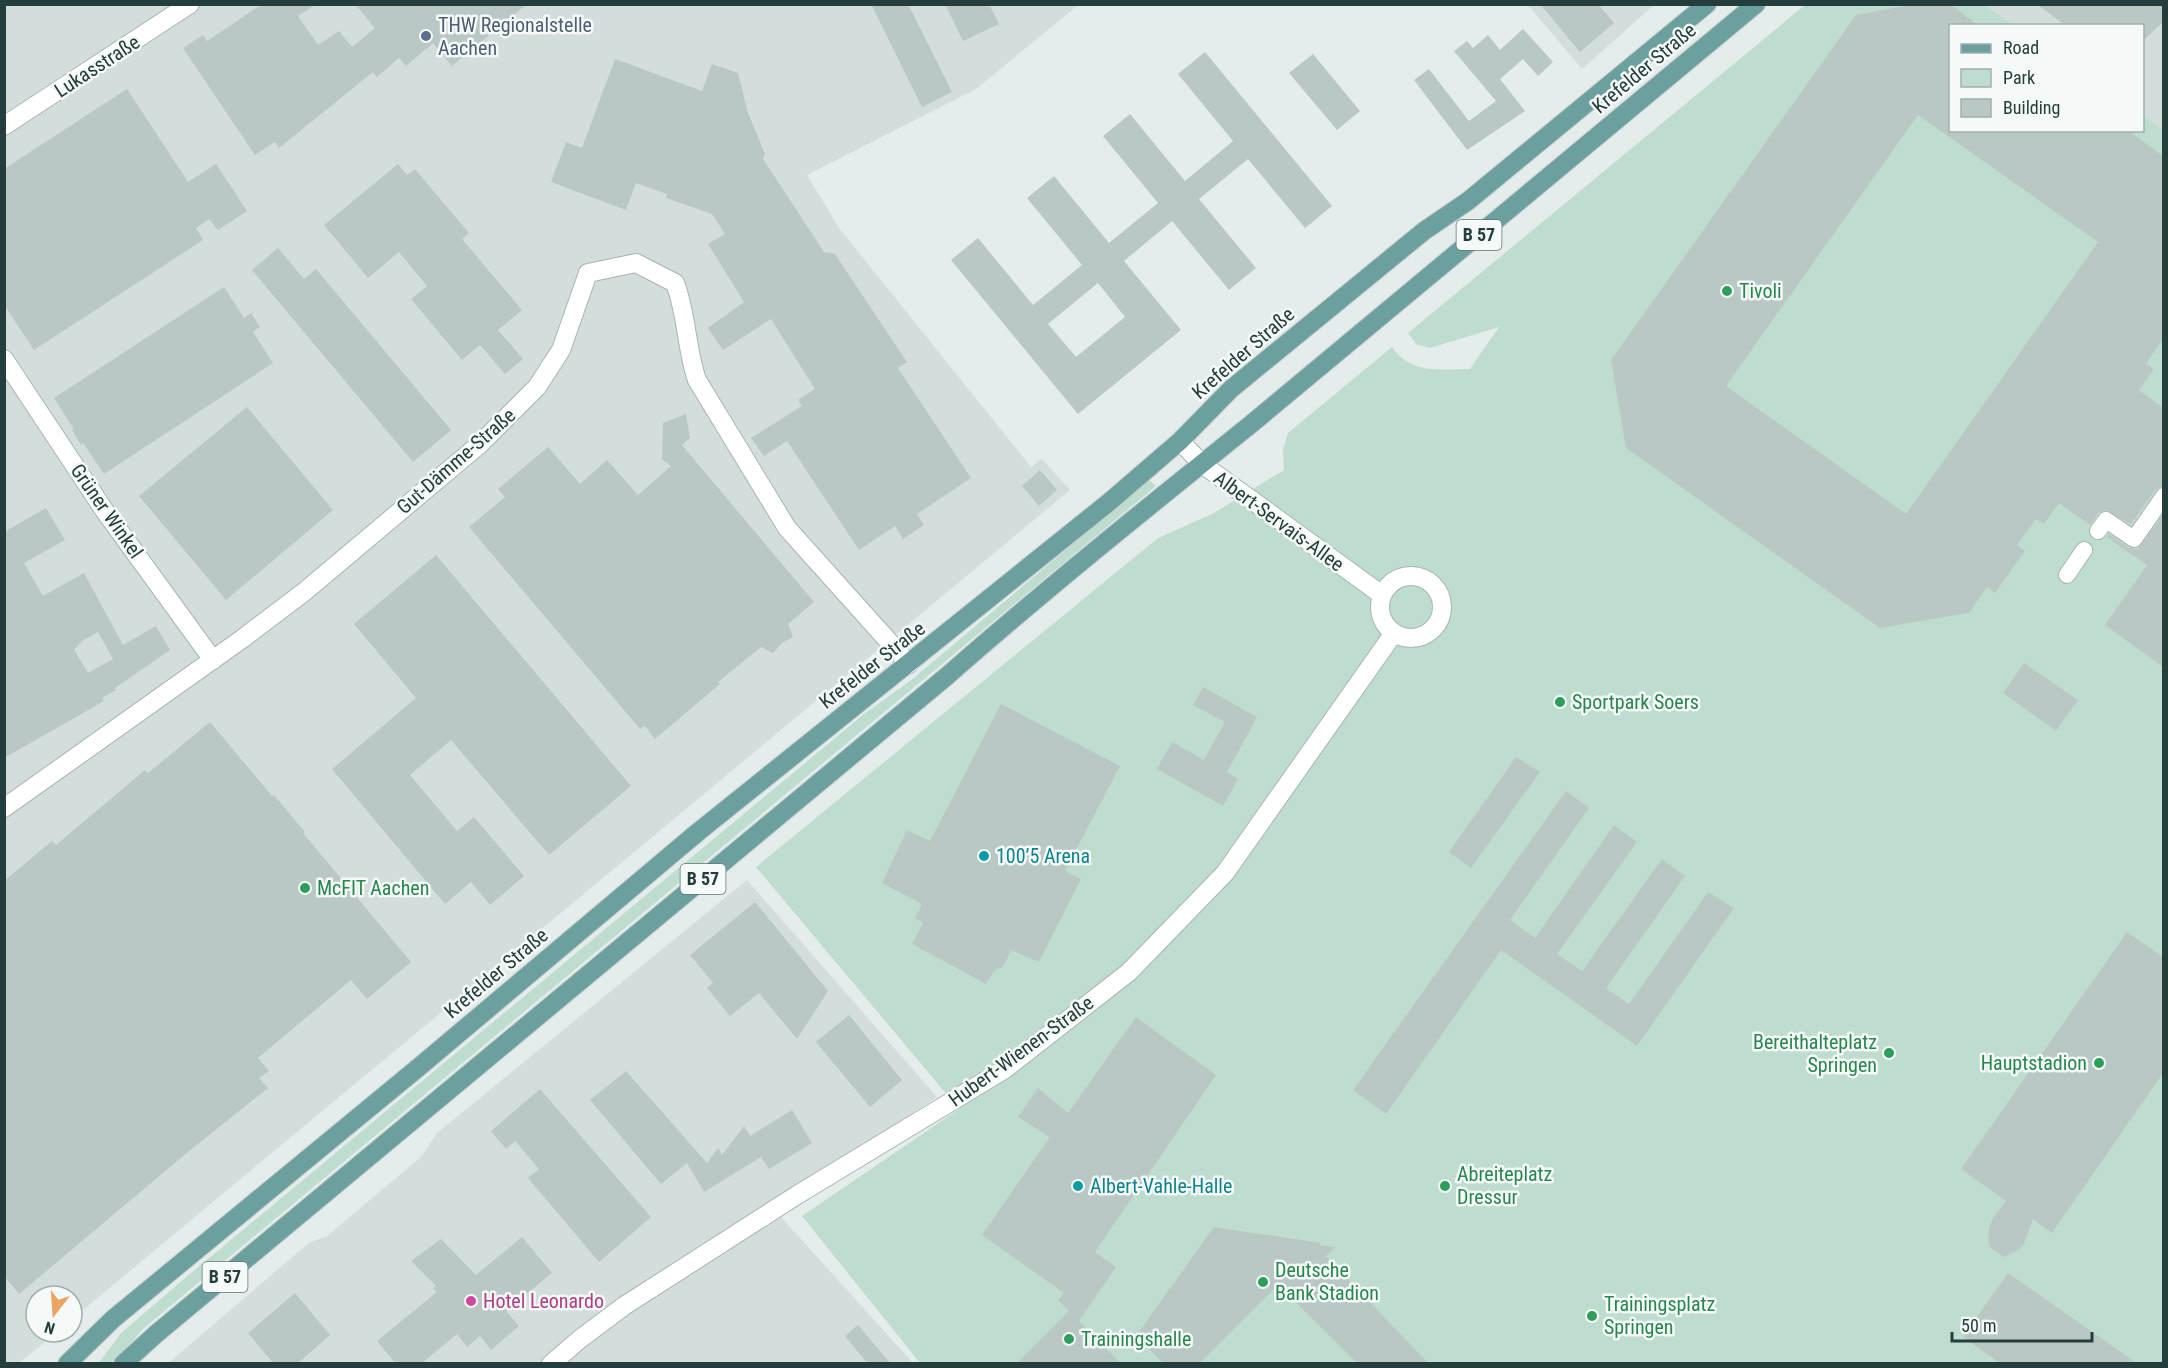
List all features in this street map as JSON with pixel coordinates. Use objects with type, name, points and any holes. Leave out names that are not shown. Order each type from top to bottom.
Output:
[{"type":"main road","name":"Krefelder Straße","points":[[68,1364],[113,1319],[428,1060],[698,832],[1108,503],[1180,441],[1231,389],[1424,231],[1468,201],[1707,4]]},
{"type":"main road","name":"Krefelder Straße","points":[[123,1364],[165,1326],[938,684],[1022,610],[1202,464],[1756,4]]},
{"type":"street","name":"Lukasstraße","points":[[4,126],[190,4]]},
{"type":"street","name":"Gut-Dämme-Straße","points":[[4,808],[213,660],[304,592],[480,444],[537,387],[561,350],[588,273],[636,263],[675,283],[682,299],[692,365],[697,380],[787,528],[909,664]]},
{"type":"street","name":"Grüner Winkel","points":[[4,359],[104,510],[213,660]]},
{"type":"street","name":"Albert-Servais-Allee","points":[[1180,441],[1202,464],[1382,595]]},
{"type":"street","points":[[2098,531],[2106,520],[2134,539],[2163,496]]},
{"type":"street","points":[[2067,575],[2084,550]]},
{"type":"street","points":[[1404,576],[1418,577],[1432,583],[1441,597],[1442,614],[1436,626],[1426,634],[1410,638],[1394,633],[1384,623],[1380,609],[1382,595],[1390,583],[1404,576]]},
{"type":"street","name":"Hubert-Wienen-Straße","points":[[551,1364],[624,1306],[797,1195],[1005,1069],[1129,972],[1225,873],[1394,633]]},
{"type":"shaded area","points":[[5,5],[1078,5],[976,89],[807,175],[839,228],[1031,467],[1042,459],[1070,490],[84,1309],[84,1284],[24,1284],[24,1344],[42,1344],[19,1363],[5,1364]]},
{"type":"shaded area","points":[[1528,5],[1654,5],[1582,69]]},
{"type":"shaded area","points":[[1984,5],[2163,5],[2163,130],[2144,116],[2144,24],[2012,24]]},
{"type":"shaded area","points":[[747,880],[937,1097],[771,1206],[913,1363],[167,1364],[309,1243],[327,1236],[421,1157],[437,1133]]},
{"type":"green space","name":"Sportpark Soers","points":[[1805,5],[1984,5],[2012,24],[1949,24],[1949,132],[2144,132],[2144,116],[2163,130],[2163,1363],[920,1363],[802,1216],[959,1109],[756,867],[1158,538],[1214,513],[1284,470],[1283,450],[1288,433],[1392,347],[1400,356],[1417,366],[1438,369],[1470,369],[1499,327],[1430,348],[1416,344],[1408,333]]},
{"type":"green space","points":[[1149,480],[1156,486],[144,1328],[121,1354],[110,1363],[98,1364],[121,1333],[191,1273],[864,714],[910,681]]},
{"type":"building","points":[[262,4],[316,4],[298,16],[318,45],[339,31],[352,47],[375,28],[355,4],[527,4],[452,66],[433,43],[406,66],[399,58],[377,77],[373,72],[279,148],[275,142],[255,155],[183,48],[203,35],[207,41]]},
{"type":"building","points":[[871,4],[908,4],[952,92],[922,107]]},
{"type":"building","points":[[945,4],[989,4],[999,24],[963,41]]},
{"type":"building","points":[[1540,4],[1598,4],[1614,23],[1580,52]]},
{"type":"building","name":"Tivoli","points":[[1915,4],[1950,4],[1976,24],[1949,24],[1949,132],[2131,132],[2163,156],[2163,339],[2146,364],[2154,369],[2139,390],[2163,408],[2163,486],[2155,490],[2131,524],[2106,510],[2098,513],[2090,525],[2059,503],[2044,524],[2036,519],[2017,545],[2025,551],[1995,593],[1987,587],[1969,613],[1880,628],[1626,448],[1611,360],[1856,15]],"holes":[[[1918,115],[2098,242],[1906,514],[1726,386]]]},
{"type":"building","points":[[2037,4],[2163,4],[2163,22],[2144,40],[2144,24],[2063,24]]},
{"type":"building","points":[[1523,29],[1553,62],[1538,76],[1523,59],[1500,79],[1525,111],[1467,150],[1414,80],[1429,69],[1469,121],[1496,101],[1454,51],[1467,41],[1473,48],[1488,35],[1500,50]]},
{"type":"building","points":[[1205,52],[1332,206],[1305,228],[1248,159],[1199,199],[1256,268],[1229,290],[1172,221],[1124,261],[1181,330],[1078,414],[951,260],[978,238],[1033,305],[1082,265],[1027,198],[1054,176],[1109,243],[1158,203],[1103,136],[1130,114],[1185,181],[1233,141],[1178,74]],"holes":[[[1098,283],[1125,317],[1076,357],[1048,324]]]},
{"type":"building","points":[[1313,54],[1360,111],[1337,130],[1289,73]]},
{"type":"building","points":[[615,59],[702,91],[712,64],[738,73],[748,113],[765,154],[763,159],[824,252],[835,254],[907,362],[898,368],[971,478],[917,514],[924,525],[903,539],[895,526],[859,550],[787,441],[764,456],[751,438],[802,406],[798,400],[815,389],[771,319],[723,350],[708,328],[744,302],[708,244],[725,234],[712,214],[666,198],[667,194],[636,183],[626,210],[551,182],[566,142],[582,148]]},
{"type":"building","points":[[127,89],[188,182],[216,164],[247,211],[218,230],[209,219],[196,228],[203,240],[34,350],[4,305],[4,169]]},
{"type":"building","points":[[398,164],[407,175],[415,169],[469,233],[462,239],[522,310],[498,330],[523,359],[505,374],[480,345],[462,360],[411,299],[427,286],[399,252],[368,278],[324,225]]},
{"type":"building","points":[[278,248],[304,279],[316,269],[451,430],[413,462],[252,270]]},
{"type":"building","points":[[224,287],[244,318],[251,313],[260,327],[253,332],[273,363],[104,474],[83,443],[81,445],[72,430],[74,429],[54,398]]},
{"type":"building","points":[[247,407],[333,510],[226,600],[139,496]]},
{"type":"building","points":[[686,414],[690,438],[682,445],[814,602],[788,624],[793,637],[782,643],[773,653],[761,647],[655,739],[645,726],[640,729],[469,527],[505,497],[498,489],[548,447],[580,484],[607,460],[638,495],[671,466],[662,459],[663,423]]},
{"type":"building","points":[[1040,470],[1057,490],[1039,506],[1022,486]]},
{"type":"building","points":[[46,508],[65,540],[24,563],[43,596],[84,573],[123,645],[156,626],[170,650],[102,698],[104,701],[4,758],[4,532]],"holes":[[[98,632],[113,659],[88,673],[74,650],[82,641]]]},
{"type":"building","points":[[2163,515],[2163,667],[2105,625],[2147,565],[2107,537],[2109,534],[2129,548],[2138,549]]},
{"type":"building","points":[[436,555],[631,786],[549,855],[451,740],[410,775],[457,831],[474,817],[524,876],[490,905],[471,882],[445,904],[332,769],[416,698],[354,624]]},
{"type":"building","points":[[2024,663],[2078,700],[2056,731],[2003,693]]},
{"type":"building","points":[[1203,687],[1257,717],[1227,772],[1238,779],[1223,806],[1157,769],[1172,742],[1204,760],[1225,722],[1193,705]]},
{"type":"building","name":"100’5 Arena","points":[[1001,704],[1120,766],[1065,871],[1081,879],[1039,962],[1011,950],[1003,967],[994,971],[986,984],[912,944],[923,923],[915,918],[922,904],[882,883],[907,830],[930,841]]},
{"type":"building","points":[[210,722],[305,832],[303,833],[411,962],[367,999],[351,980],[258,1058],[269,1071],[259,1078],[268,1088],[31,1284],[24,1284],[24,1290],[19,1294],[4,1276],[4,881],[52,841],[56,845],[145,770],[148,773]]},
{"type":"building","points":[[1516,757],[1540,772],[1471,868],[1449,852]]},
{"type":"building","points":[[1566,791],[1589,808],[1510,920],[1535,938],[1614,825],[1637,842],[1557,954],[1582,971],[1662,859],[1685,876],[1606,988],[1629,1004],[1708,892],[1734,908],[1637,1046],[1501,950],[1386,1114],[1353,1090]]},
{"type":"building","points":[[755,902],[828,991],[797,1039],[759,993],[730,1016],[707,988],[713,983],[690,955]]},
{"type":"building","points":[[2127,932],[2163,957],[2163,1073],[2052,1233],[2033,1219],[2024,1244],[2020,1249],[2004,1257],[1990,1247],[1988,1240],[1989,1227],[1994,1216],[2006,1201],[1961,1169]]},
{"type":"building","points":[[849,1015],[902,1080],[870,1107],[816,1042]]},
{"type":"building","name":"Albert-Vahle-Halle","points":[[1136,1017],[1216,1075],[1095,1252],[1116,1267],[1079,1321],[1121,1364],[1016,1364],[1069,1311],[1058,1300],[1064,1293],[982,1235],[1050,1137],[1018,1117],[1038,1088],[1068,1113]]},
{"type":"building","points":[[626,1071],[707,1163],[718,1148],[722,1155],[744,1126],[750,1136],[792,1110],[812,1143],[769,1169],[761,1157],[704,1192],[687,1163],[661,1184],[590,1100]]},
{"type":"building","points":[[540,1089],[651,1217],[599,1262],[528,1178],[539,1169],[515,1141],[506,1149],[491,1131]]},
{"type":"building","name":"Deutsche Bank Stadion","points":[[1214,1227],[1335,1247],[1326,1256],[1429,1364],[1358,1364],[1278,1285],[1199,1364],[1164,1364],[1136,1336]]},
{"type":"building","name":"Hotel Leonardo","points":[[522,1237],[552,1273],[506,1311],[519,1326],[491,1350],[480,1336],[467,1347],[457,1334],[421,1364],[396,1364],[377,1341],[437,1292],[433,1288],[436,1286],[411,1261],[441,1239],[476,1275]]},
{"type":"building","points":[[2008,1273],[2138,1364],[2001,1364],[1963,1337]]},
{"type":"building","points":[[295,1293],[330,1335],[297,1364],[274,1364],[248,1333]]},
{"type":"building","points":[[858,1325],[891,1364],[868,1364],[845,1336]]},
{"type":"place","name":"THW Regionalstelle Aachen","points":[[426,36]]},
{"type":"place","name":"Tivoli","points":[[1727,291]]},
{"type":"place","name":"Sportpark Soers","points":[[1560,702]]},
{"type":"place","name":"100’5 Arena","points":[[984,856]]},
{"type":"place","name":"McFIT Aachen","points":[[305,888]]},
{"type":"place","name":"Bereithalteplatz Springen","points":[[1889,1053]]},
{"type":"place","name":"Hauptstadion","points":[[2099,1063]]},
{"type":"place","name":"Albert-Vahle-Halle","points":[[1078,1186]]},
{"type":"place","name":"Abreiteplatz Dressur","points":[[1445,1186]]},
{"type":"place","name":"Deutsche Bank Stadion","points":[[1263,1282]]},
{"type":"place","name":"Hotel Leonardo","points":[[471,1301]]},
{"type":"place","name":"Trainingsplatz Springen","points":[[1592,1316]]},
{"type":"place","name":"Trainingshalle","points":[[1069,1339]]}]
